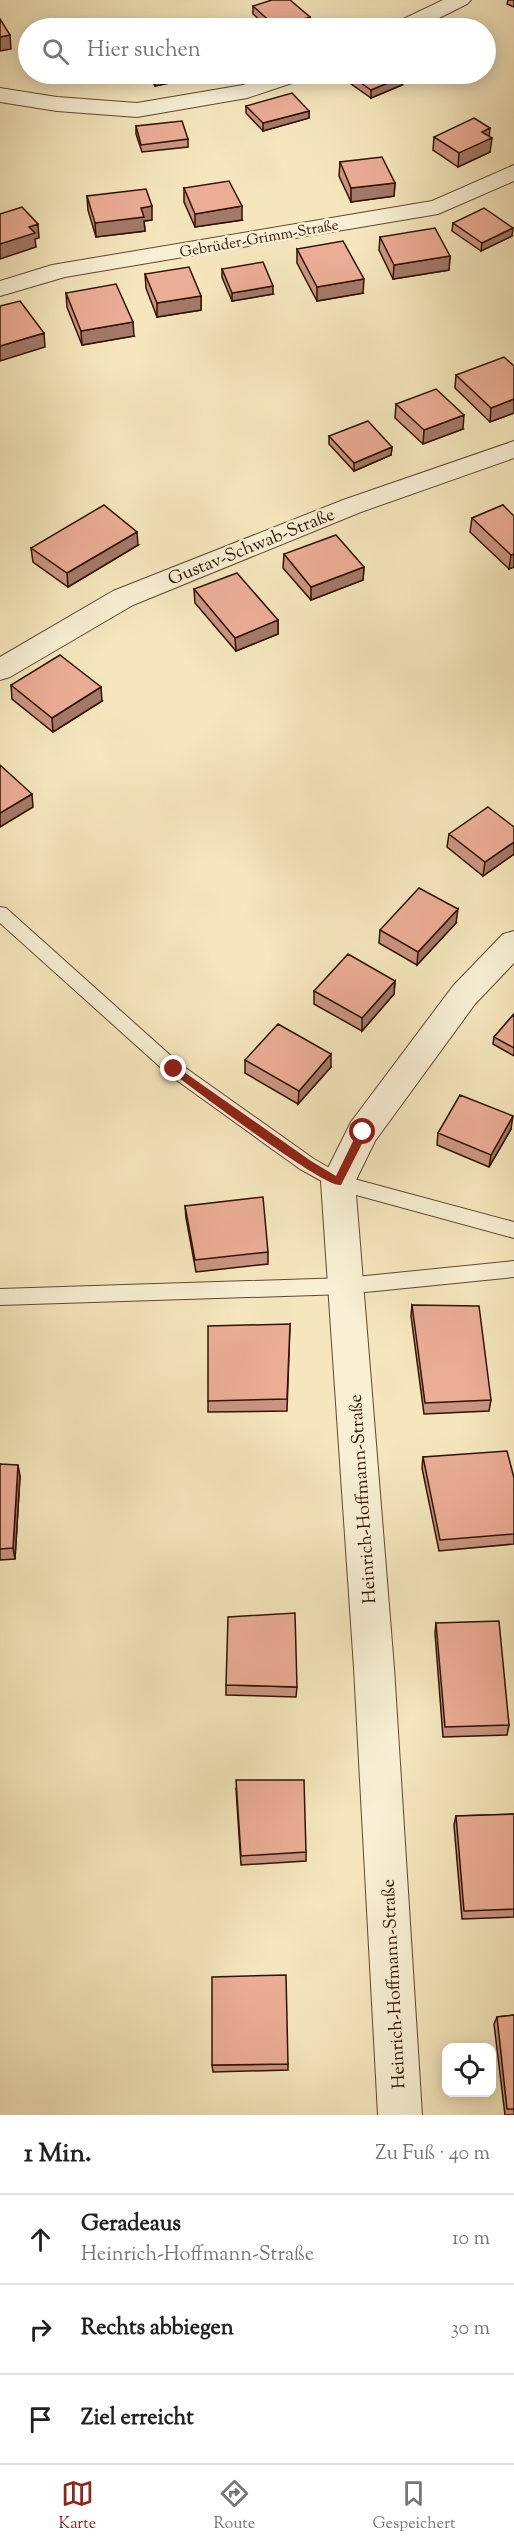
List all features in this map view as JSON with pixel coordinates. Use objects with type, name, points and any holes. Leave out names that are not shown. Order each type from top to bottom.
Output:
[{"type":"street","points":[[423,18],[460,0]]},
{"type":"street","points":[[0,95],[57,104],[137,110],[247,91],[267,84]]},
{"type":"street","name":"Gebrüder-Grimm-Straße","points":[[0,289],[61,270],[438,207],[514,172]]},
{"type":"street","name":"Gustav-Schwab-Straße","points":[[0,670],[123,598],[352,506],[514,449]]},
{"type":"street","points":[[338,1182],[363,1132],[376,1113],[464,995],[514,943]]},
{"type":"street","name":"Heinrich-Hoffmann-Straße","points":[[338,1182],[374,1656],[400,2115]]},
{"type":"lane","points":[[0,913],[174,1069],[307,1164],[338,1182],[514,1230]]},
{"type":"lane","points":[[0,1296],[346,1286],[514,1269]]},
{"type":"building","points":[[272,0],[290,0],[310,17],[266,18],[253,6]]},
{"type":"building","points":[[0,19],[10,35],[0,37]]},
{"type":"building","points":[[362,84],[385,84],[371,90]]},
{"type":"building","points":[[292,93],[309,111],[263,123],[246,106]]},
{"type":"building","points":[[474,118],[490,128],[482,132],[492,138],[459,153],[434,137]]},
{"type":"building","points":[[182,121],[188,139],[141,145],[136,126]]},
{"type":"building","points":[[382,157],[395,183],[351,188],[340,162]]},
{"type":"building","points":[[229,181],[242,206],[195,214],[184,188]]},
{"type":"building","points":[[146,189],[152,206],[141,208],[144,217],[95,223],[87,196]]},
{"type":"building","points":[[22,207],[38,224],[29,227],[35,233],[0,244],[0,214]]},
{"type":"building","points":[[484,208],[513,228],[482,243],[453,223]]},
{"type":"building","points":[[435,228],[450,256],[394,265],[380,237]]},
{"type":"building","points":[[343,241],[364,279],[317,287],[297,249]]},
{"type":"building","points":[[263,262],[273,286],[232,293],[222,269]]},
{"type":"building","points":[[189,267],[201,296],[157,303],[145,274]]},
{"type":"building","points":[[116,284],[133,322],[81,331],[66,293]]},
{"type":"building","points":[[20,301],[44,333],[0,346],[0,306]]},
{"type":"building","points":[[504,357],[514,366],[514,399],[491,408],[456,375]]},
{"type":"building","points":[[436,389],[464,415],[424,430],[396,404]]},
{"type":"building","points":[[368,421],[392,447],[354,463],[329,436]]},
{"type":"building","points":[[104,505],[137,532],[67,573],[31,548]]},
{"type":"building","points":[[503,505],[514,516],[514,554],[511,555],[472,518]]},
{"type":"building","points":[[336,535],[364,567],[311,587],[284,554]]},
{"type":"building","points":[[237,573],[278,620],[235,638],[194,589]]},
{"type":"building","points":[[60,655],[101,687],[52,718],[11,685]]},
{"type":"building","points":[[0,765],[32,794],[0,813]]},
{"type":"building","points":[[488,807],[514,827],[514,842],[485,862],[449,834]]},
{"type":"building","points":[[419,888],[458,909],[418,952],[380,930]]},
{"type":"building","points":[[348,954],[395,981],[362,1018],[314,991]]},
{"type":"building","points":[[514,1014],[514,1048],[494,1037]]},
{"type":"building","points":[[278,1024],[331,1054],[299,1091],[245,1060]]},
{"type":"building","points":[[460,1095],[513,1116],[491,1155],[438,1133]]},
{"type":"building","points":[[263,1197],[268,1252],[195,1260],[185,1206]]},
{"type":"building","points":[[412,1305],[479,1306],[491,1400],[425,1403]]},
{"type":"building","points":[[290,1324],[287,1399],[208,1401],[208,1326]]},
{"type":"building","points":[[507,1451],[514,1478],[514,1534],[440,1540],[423,1457]]},
{"type":"building","points":[[0,1464],[18,1465],[13,1548],[0,1549]]},
{"type":"building","points":[[295,1613],[297,1687],[226,1685],[228,1617]]},
{"type":"building","points":[[499,1621],[509,1725],[445,1727],[436,1623]]},
{"type":"building","points":[[236,1780],[304,1780],[306,1852],[241,1856]]},
{"type":"building","points":[[514,1814],[514,1909],[464,1911],[456,1816]]},
{"type":"building","points":[[286,1975],[288,2064],[212,2065],[212,1977]]},
{"type":"building","points":[[514,2015],[514,2109],[507,2109],[497,2017]]},
{"type":"route","points":[[174,1069],[307,1164],[338,1182],[363,1132]]}]
